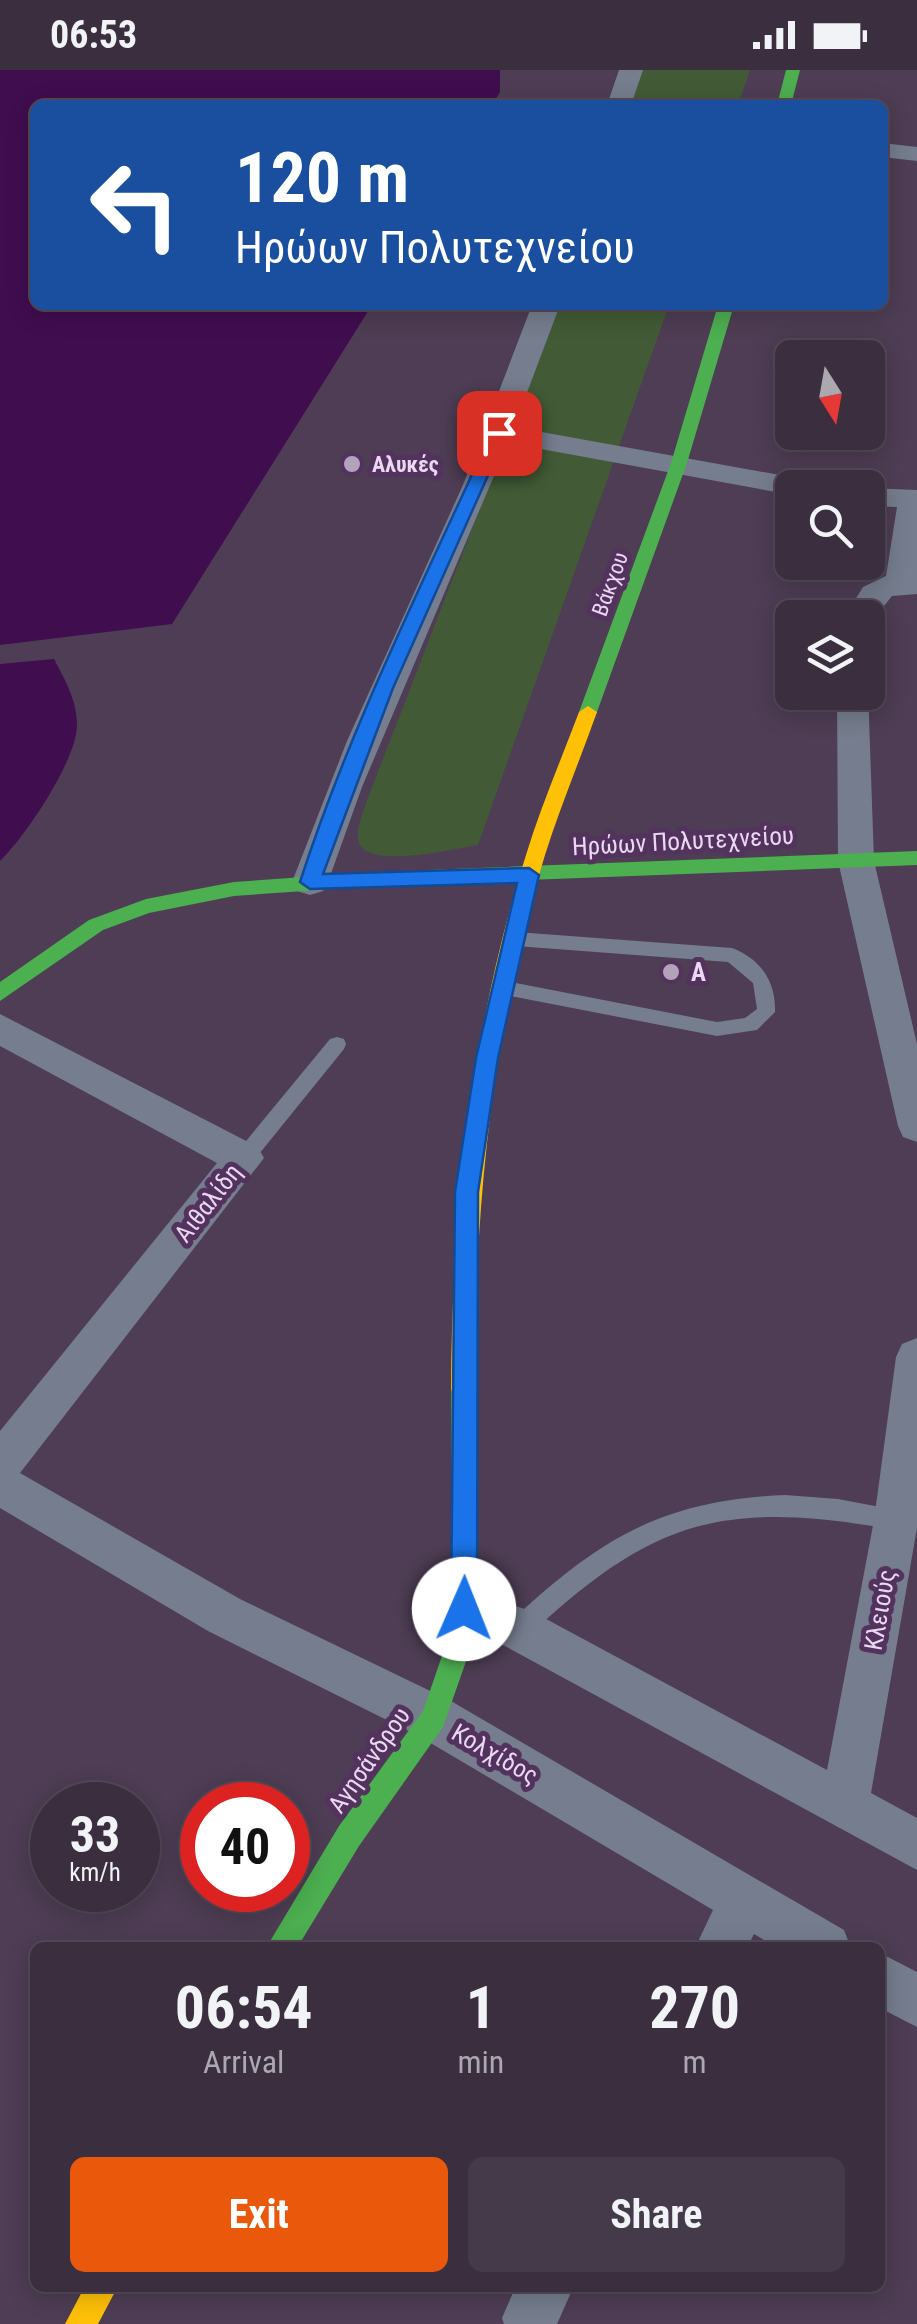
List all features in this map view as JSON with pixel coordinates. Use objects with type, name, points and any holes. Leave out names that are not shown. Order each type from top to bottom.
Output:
[{"type":"street","points":[[621,100],[631,70]]},
{"type":"street","points":[[785,100],[792,70]]},
{"type":"street","points":[[888,151],[917,154]]},
{"type":"street","points":[[310,882],[330,819],[384,688],[499,433],[544,310]]},
{"type":"street","name":"Βάκχου","points":[[529,875],[679,462],[725,310]]},
{"type":"street","points":[[499,433],[679,462],[775,482]]},
{"type":"street","points":[[870,600],[874,594],[909,583],[915,500],[885,498]]},
{"type":"street","points":[[853,710],[856,861],[917,1126]]},
{"type":"street","name":"Ηρώων Πολυτεχνείου","points":[[0,994],[96,925],[146,906],[234,889],[310,882],[917,858]]},
{"type":"street","name":"Αγησάνδρου","points":[[284,1942],[349,1836],[434,1718],[457,1650],[464,1609],[466,1192],[475,1124],[529,875]]},
{"type":"street","name":"Αιθαλίδη","points":[[0,1029],[244,1158],[0,1464]]},
{"type":"street","name":"Κλειούς","points":[[845,1802],[896,1520],[917,1357]]},
{"type":"street","name":"Κολχίδος","points":[[0,1485],[224,1615],[434,1718],[816,1942]]},
{"type":"street","points":[[464,1609],[519,1629],[845,1802],[917,1845]]},
{"type":"street","points":[[723,1942],[745,1900]]},
{"type":"street","points":[[885,1983],[917,2001]]},
{"type":"street","points":[[81,2324],[99,2292]]},
{"type":"lane","points":[[503,988],[718,1029],[750,1025],[766,1012],[768,991],[759,972],[732,954],[513,938]]},
{"type":"lane","points":[[244,1158],[337,1044]]},
{"type":"lane","points":[[519,1629],[586,1568],[668,1523],[711,1508],[788,1503],[837,1507],[896,1520]]},
{"type":"green space","points":[[642,70],[750,70],[740,100],[632,100]]},
{"type":"green space","points":[[557,310],[667,310],[478,845],[412,856],[375,854],[363,849],[358,839],[367,800]]},
{"type":"shaded area","points":[[0,70],[500,70],[500,92],[495,100],[30,100],[30,310],[369,310],[172,624],[0,645]]},
{"type":"shaded area","points":[[54,659],[75,707],[75,740],[48,797],[0,861],[0,664]]},
{"type":"traffic: fast","points":[[785,100],[793,70]]},
{"type":"traffic: fast","points":[[588,712],[679,463],[725,310]]},
{"type":"traffic: fast","points":[[0,993],[96,925],[146,906],[234,889],[375,879],[917,858]]},
{"type":"traffic: fast","points":[[284,1942],[349,1836],[434,1718],[457,1650],[465,1554],[463,1389]]},
{"type":"traffic: slow","points":[[463,1389],[470,1195],[498,1003],[529,877],[588,712]]},
{"type":"traffic: slow","points":[[81,2324],[99,2292]]},
{"type":"place","name":"Αλυκές","points":[[352,464]]},
{"type":"place","name":"Α","points":[[671,972]]},
{"type":"route","points":[[464,1609],[462,1342],[466,1192],[487,1058],[529,875],[310,882],[330,819],[384,688],[466,515],[499,433]]}]
